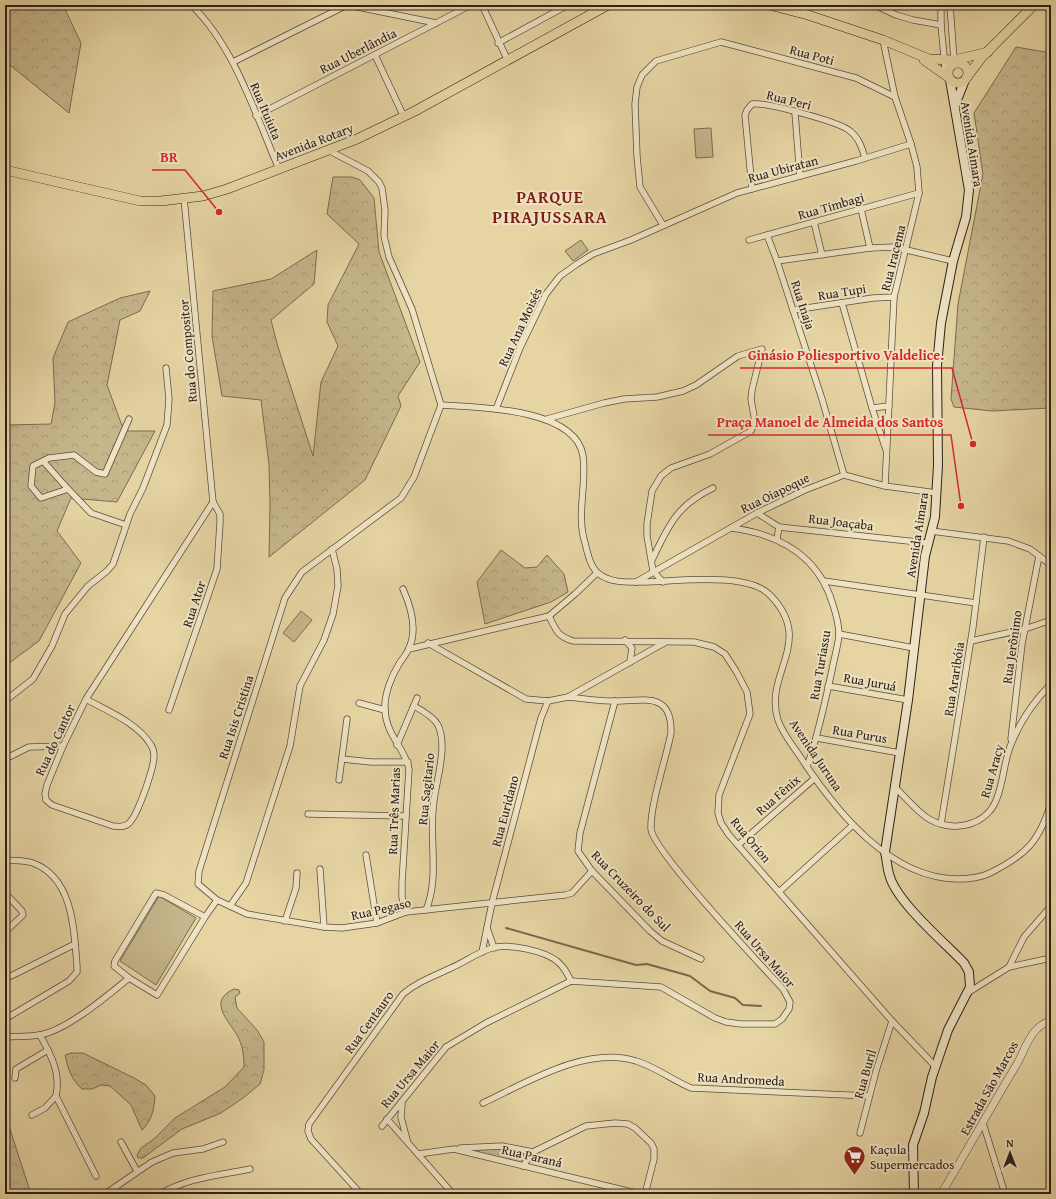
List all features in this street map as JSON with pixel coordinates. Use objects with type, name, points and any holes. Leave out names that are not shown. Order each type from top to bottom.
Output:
[{"type":"main road","name":"Avenida Rotary","points":[[5,170],[140,201],[161,201],[203,196],[227,189],[375,131],[508,61],[608,5]]},
{"type":"main road","points":[[769,5],[808,15],[883,40],[914,54],[934,60],[949,60],[988,52]]},
{"type":"main road","points":[[955,109],[956,101],[966,79],[988,52],[1034,5]]},
{"type":"main road","points":[[914,54],[959,84],[966,79]]},
{"type":"main road","points":[[949,77],[952,65],[958,63],[966,68],[966,79]]},
{"type":"main road","name":"Avenida Aimara","points":[[885,852],[908,700],[927,544],[935,517],[937,493],[937,366],[941,323],[953,261],[966,217],[969,190],[968,174],[949,77]]},
{"type":"main road","points":[[885,852],[890,878],[898,892],[918,916],[964,963],[970,980],[970,987],[948,1030],[913,1145],[914,1194]]},
{"type":"street","name":"Rua Ituiuta","points":[[191,5],[214,30],[233,62],[279,169]]},
{"type":"street","points":[[233,62],[347,5],[436,22]]},
{"type":"street","name":"Rua Uberlândia","points":[[256,116],[471,5]]},
{"type":"street","points":[[482,5],[498,43],[508,61]]},
{"type":"street","points":[[498,43],[568,5]]},
{"type":"street","points":[[875,5],[907,18],[941,25]]},
{"type":"street","points":[[941,5],[941,25],[949,60]]},
{"type":"street","points":[[949,77],[950,5]]},
{"type":"street","name":"Rua Iracema","points":[[883,40],[895,97],[917,167],[920,193],[894,297],[888,454],[885,486]]},
{"type":"street","name":"Rua Poti","points":[[663,225],[643,192],[638,180],[635,104],[638,81],[649,66],[656,61],[721,42],[856,78],[895,97]]},
{"type":"street","points":[[376,55],[404,117]]},
{"type":"street","name":"Rua Peri","points":[[752,189],[745,115],[752,104],[757,103],[830,121],[849,130],[858,141],[866,158]]},
{"type":"street","points":[[795,113],[800,176]]},
{"type":"street","name":"Rua Ubiratan","points":[[663,225],[737,193],[866,158],[911,144]]},
{"type":"street","points":[[230,906],[246,883],[290,746],[300,686],[324,640],[333,614],[338,586],[332,549],[401,498],[408,489],[441,405],[412,309],[389,257],[384,236],[385,202],[379,182],[368,171],[328,150]]},
{"type":"street","name":"Rua Timbagi","points":[[749,240],[920,193]]},
{"type":"street","name":"Rua do Compositor","points":[[184,198],[213,502]]},
{"type":"street","points":[[861,209],[870,248]]},
{"type":"street","points":[[814,222],[822,255]]},
{"type":"street","name":"Rua Ana Moisés","points":[[496,409],[520,348],[546,294],[560,276],[593,254],[663,225]]},
{"type":"street","name":"Rua Inaja","points":[[767,235],[777,261],[822,399],[844,475]]},
{"type":"street","points":[[777,261],[870,248],[894,247],[953,261]]},
{"type":"street","name":"Rua Tupi","points":[[793,310],[894,297]]},
{"type":"street","points":[[842,303],[872,408],[888,454]]},
{"type":"street","points":[[547,419],[604,403],[657,397],[683,391],[696,385],[738,356],[762,349],[752,395],[755,422],[751,431],[710,454],[670,468],[656,482],[652,490],[647,524],[653,571],[663,582]]},
{"type":"street","points":[[5,701],[33,679],[52,646],[65,614],[88,586],[107,572],[113,564],[126,525],[143,488],[167,425],[169,398],[166,368]]},
{"type":"street","points":[[409,649],[428,643],[549,616],[576,594],[597,573],[592,564],[582,535],[580,519],[583,457],[580,445],[571,434],[547,419],[496,409],[441,405]]},
{"type":"street","points":[[872,408],[889,406]]},
{"type":"street","points":[[68,489],[52,496],[41,498],[31,486],[33,466],[49,458],[74,455],[96,472],[105,474],[129,419]]},
{"type":"street","points":[[43,461],[91,513],[126,525]]},
{"type":"street","points":[[844,475],[885,486],[937,493]]},
{"type":"street","name":"Rua Oiapoque","points":[[636,582],[757,513],[805,490],[844,475]]},
{"type":"street","points":[[652,560],[670,523],[691,502],[713,488]]},
{"type":"street","name":"Rua do Cantor","points":[[86,699],[137,729],[153,747],[154,757],[151,771],[134,817],[123,827],[113,826],[52,805],[46,800],[45,794],[47,785],[63,746],[86,699],[213,502]]},
{"type":"street","name":"Rua Ator","points":[[169,710],[217,569],[220,514],[213,502]]},
{"type":"street","name":"Rua Joaçaba","points":[[757,513],[779,527],[927,544]]},
{"type":"street","points":[[777,539],[779,527]]},
{"type":"street","name":"Rua Turiassu","points":[[731,528],[753,531],[777,539],[804,558],[824,581],[836,616],[839,634],[817,738],[807,767]]},
{"type":"street","points":[[931,531],[984,537],[1019,544],[1051,565]]},
{"type":"street","name":"Rua Araribóia","points":[[941,824],[971,641],[984,537]]},
{"type":"street","name":"Rua Isis Cristina","points":[[217,900],[198,884],[199,871],[285,598],[302,572],[332,549]]},
{"type":"street","name":"Rua Jerônimo","points":[[1011,743],[1025,629],[1039,556]]},
{"type":"street","name":"Avenida Juruna","points":[[597,573],[606,579],[636,582],[719,579],[753,585],[768,592],[780,606],[789,626],[790,636],[776,698],[778,718],[783,731],[814,778],[853,825],[885,852],[914,869],[934,877],[967,879],[985,876],[1005,866],[1024,852],[1033,843],[1043,829],[1051,802]]},
{"type":"street","points":[[824,581],[976,603]]},
{"type":"street","points":[[403,589],[413,614],[412,637],[409,649]]},
{"type":"street","name":"Rua Orion","points":[[549,616],[556,631],[564,638],[591,642],[625,640],[694,642],[714,648],[724,654],[736,671],[747,692],[750,714],[722,788],[718,806],[721,823],[729,835],[780,891],[892,1021],[936,1067]]},
{"type":"street","points":[[971,641],[1025,629],[1051,620]]},
{"type":"street","points":[[839,634],[914,648]]},
{"type":"street","points":[[625,640],[632,648],[630,662]]},
{"type":"street","points":[[428,643],[526,699],[548,701],[568,697],[664,642]]},
{"type":"street","name":"Rua Três Marias","points":[[406,912],[402,897],[402,883],[408,762],[390,732],[385,710],[391,678],[409,649]]},
{"type":"street","name":"Rua Aracy","points":[[895,787],[927,817],[941,824],[948,826],[972,824],[982,819],[997,800],[1003,781],[1011,743],[1027,713],[1039,696],[1051,684]]},
{"type":"street","name":"Rua Juruá","points":[[828,686],[908,700]]},
{"type":"street","name":"Rua Ursa Maior","points":[[382,1126],[403,1101],[434,1059],[446,1047],[480,1026],[571,981],[661,987],[714,1018],[726,1022],[741,1024],[775,1024],[782,1019],[789,1009],[790,1002],[783,989],[665,855],[652,835],[652,815],[671,733],[671,721],[668,711],[662,705],[651,700],[615,701],[568,697]]},
{"type":"street","points":[[397,745],[417,698]]},
{"type":"street","name":"Rua Euridano","points":[[482,952],[492,903],[541,718],[548,701]]},
{"type":"street","name":"Rua Cruzeiro do Sul","points":[[615,701],[578,844],[578,851],[592,871],[650,931],[662,941],[701,959]]},
{"type":"street","points":[[359,703],[385,710]]},
{"type":"street","name":"Rua Sagitario","points":[[414,706],[426,713],[437,724],[442,744],[433,809],[433,883],[431,899],[426,910]]},
{"type":"street","points":[[339,780],[347,719]]},
{"type":"street","name":"Rua Purus","points":[[817,738],[900,753]]},
{"type":"street","points":[[5,759],[29,747],[63,746]]},
{"type":"street","points":[[342,759],[371,762],[408,762]]},
{"type":"street","name":"Rua Fênix","points":[[738,845],[814,778]]},
{"type":"street","points":[[308,814],[405,816]]},
{"type":"street","points":[[780,891],[853,825]]},
{"type":"street","points":[[366,855],[377,923]]},
{"type":"street","points":[[5,860],[32,863],[40,867],[54,878],[63,890],[68,901],[77,966],[74,977],[5,1019]]},
{"type":"street","points":[[320,869],[324,927]]},
{"type":"street","name":"Rua Pegaso","points":[[217,900],[247,914],[324,927],[342,928],[377,923],[406,912],[565,895],[572,893],[592,871]]},
{"type":"street","points":[[285,921],[296,888],[297,873]]},
{"type":"street","points":[[5,893],[22,911],[23,915],[5,932]]},
{"type":"street","points":[[205,917],[164,895],[156,893],[115,961],[114,966],[129,978],[157,995],[217,900]]},
{"type":"street","points":[[1009,967],[1024,937],[1051,906]]},
{"type":"street","points":[[487,928],[494,948]]},
{"type":"street","points":[[5,976],[11,976],[75,944]]},
{"type":"street","name":"Rua Centauro","points":[[361,1194],[311,1139],[308,1131],[312,1118],[403,994],[412,987],[469,960],[482,952],[494,948],[513,947],[545,955],[556,960],[566,969],[571,981]]},
{"type":"street","points":[[967,993],[1009,967],[1051,958]]},
{"type":"street","points":[[5,1037],[40,1035],[67,1023],[94,1005],[129,978]]},
{"type":"street","name":"Estrada São Marcos","points":[[941,1194],[983,1123],[992,1104],[1023,1054],[1035,1030],[1042,1024],[1051,1020]]},
{"type":"street","name":"Rua Buril","points":[[860,1133],[869,1096],[892,1021]]},
{"type":"street","points":[[32,1115],[45,1108],[56,1096],[58,1086],[57,1072],[40,1035]]},
{"type":"street","points":[[15,1078],[16,1069],[48,1050]]},
{"type":"street","name":"Rua Andromeda","points":[[483,1103],[547,1072],[578,1062],[613,1058],[635,1060],[652,1067],[673,1081],[691,1088],[869,1096]]},
{"type":"street","points":[[56,1096],[96,1176]]},
{"type":"street","points":[[403,1101],[401,1117],[408,1142]]},
{"type":"street","points":[[387,1119],[453,1194]]},
{"type":"street","points":[[523,1166],[533,1152],[586,1126],[615,1122],[628,1124],[635,1128],[651,1143],[654,1149],[654,1159],[645,1194]]},
{"type":"street","points":[[983,1123],[1005,1194]]},
{"type":"street","points":[[121,1142],[137,1171]]},
{"type":"street","points":[[105,1194],[152,1162],[173,1153],[203,1149],[223,1142]]},
{"type":"street","points":[[454,1149],[502,1146],[533,1152]]},
{"type":"street","name":"Rua Paraná","points":[[418,1154],[454,1149],[640,1194]]},
{"type":"street","points":[[160,1194],[176,1186],[250,1169]]},
{"type":"green space","points":[[5,5],[63,5],[81,43],[69,113],[5,61]]},
{"type":"green space","points":[[1016,47],[1051,53],[1050,408],[992,411],[954,407],[951,399],[958,304],[983,174],[974,113]]},
{"type":"green space","points":[[711,128],[713,157],[696,158],[694,129]]},
{"type":"green space","points":[[333,177],[352,177],[360,180],[374,198],[379,252],[420,362],[398,396],[401,406],[365,480],[269,557],[269,464],[261,400],[222,396],[212,336],[213,291],[271,279],[317,250],[314,284],[271,320],[278,347],[313,456],[321,382],[338,346],[327,322],[328,305],[359,244],[327,214]]},
{"type":"green space","points":[[581,240],[588,250],[573,261],[565,251]]},
{"type":"green space","points":[[150,291],[140,311],[120,320],[107,385],[124,431],[155,431],[117,502],[71,498],[57,531],[81,563],[39,641],[5,666],[5,425],[51,424],[55,403],[53,358],[68,322],[120,298]]},
{"type":"green space","points":[[501,550],[525,568],[537,567],[547,555],[564,574],[568,592],[551,602],[485,624],[477,582]]},
{"type":"green space","points":[[301,611],[312,620],[294,642],[283,633]]},
{"type":"green space","points":[[159,896],[196,918],[156,985],[120,961]]},
{"type":"green space","points":[[234,989],[239,990],[240,993],[235,997],[237,1008],[257,1030],[264,1042],[264,1070],[260,1084],[221,1113],[182,1129],[143,1158],[138,1158],[137,1155],[141,1148],[154,1139],[175,1118],[225,1087],[244,1067],[243,1053],[240,1042],[223,1013],[221,1006],[222,1000],[226,994]]},
{"type":"green space","points":[[71,1053],[83,1053],[146,1085],[155,1096],[155,1101],[150,1119],[142,1130],[131,1105],[110,1086],[101,1085],[92,1089],[82,1089],[78,1085],[70,1074],[67,1065],[65,1055]]},
{"type":"green space","points":[[5,1114],[31,1194],[5,1194]]},
{"type":"green space","points":[[497,1147],[524,1152],[522,1163],[471,1152],[472,1150]]},
{"type":"waterway","points":[[506,928],[636,965],[647,964],[690,976],[710,991],[735,998],[743,1005],[761,1006]]},
{"type":"place","name":"BR","points":[[219,212]]},
{"type":"place","name":"Ginásio Poliesportivo Valdelice.","points":[[973,444]]},
{"type":"place","name":"Praça Manoel de Almeida dos Santos","points":[[961,506]]},
{"type":"place","name":"Kaçula Supermercados","points":[[855,1176]]},
{"type":"district","name":"PARQUE PIRAJUSSARA","points":[[550,206]]}]
